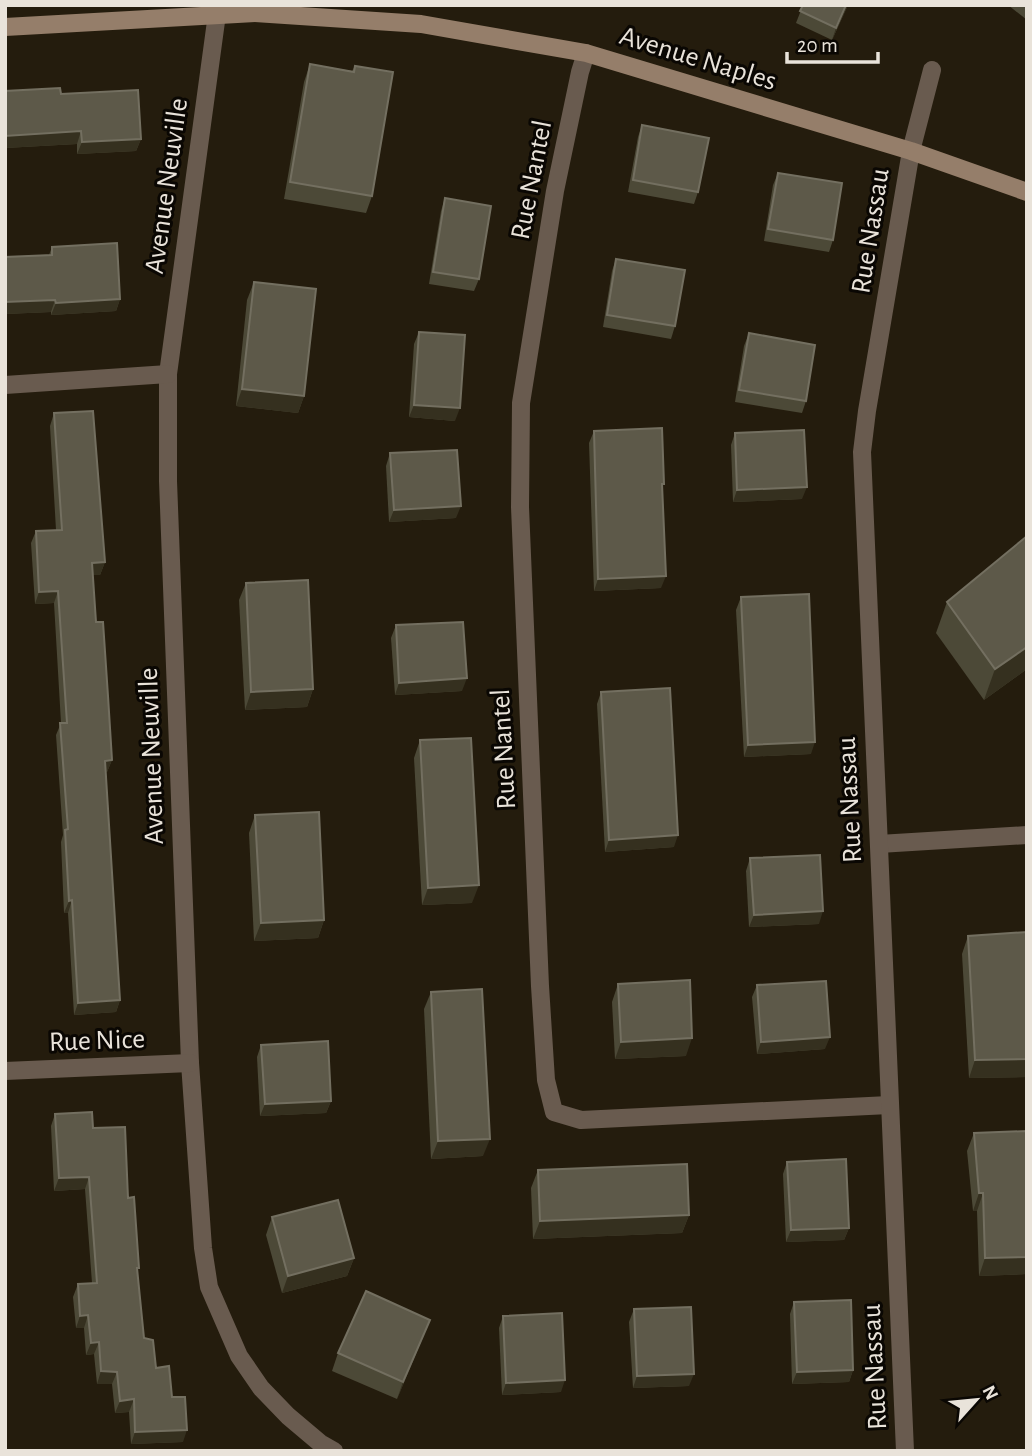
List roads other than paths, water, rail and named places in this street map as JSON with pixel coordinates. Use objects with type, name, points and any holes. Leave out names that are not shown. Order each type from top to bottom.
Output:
[{"type":"street","name":"Avenue Naples","points":[[5,27],[255,13],[421,24],[586,53],[911,151],[1027,192]]},
{"type":"street","name":"Avenue Neuville","points":[[217,14],[169,374],[168,481],[190,1063],[203,1248],[209,1287],[239,1356],[261,1388],[288,1416],[320,1443],[334,1451]]},
{"type":"street","name":"Rue Nantel","points":[[586,53],[555,191],[521,404],[520,508],[540,986],[546,1080],[554,1112],[581,1120],[889,1105]]},
{"type":"street","points":[[911,151],[932,70]]},
{"type":"street","name":"Rue Nassau","points":[[905,1451],[862,452],[911,151]]},
{"type":"street","points":[[5,385],[169,374]]},
{"type":"street","points":[[879,844],[1027,835]]},
{"type":"street","name":"Rue Nice","points":[[5,1071],[190,1063]]}]
